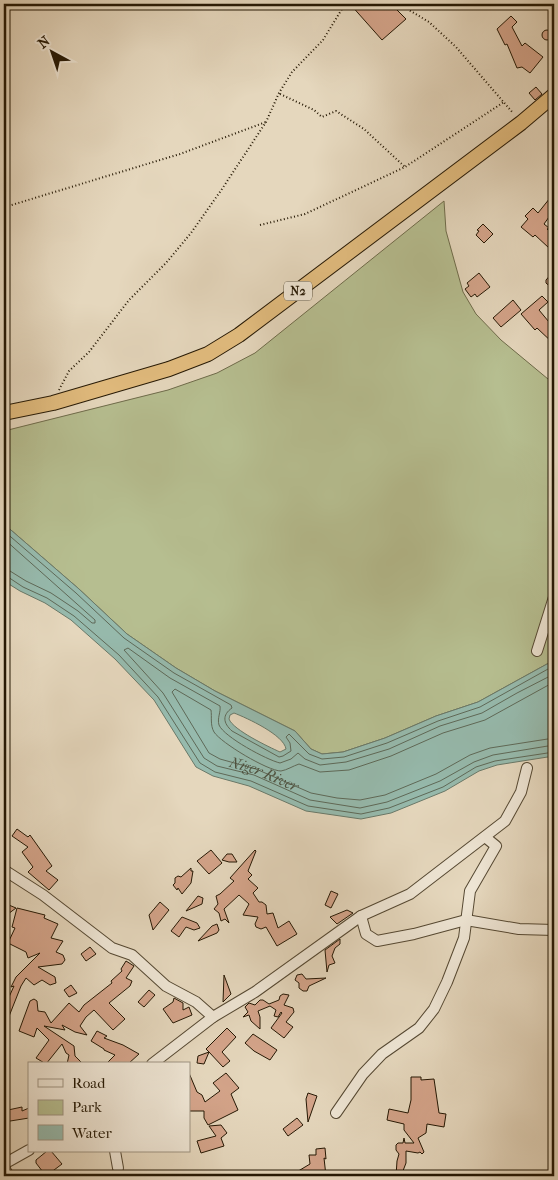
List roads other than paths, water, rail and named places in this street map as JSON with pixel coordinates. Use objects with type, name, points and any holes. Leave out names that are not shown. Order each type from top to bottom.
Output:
[{"type":"highway","name":"N2","points":[[4,413],[53,404],[169,370],[208,354],[239,335],[521,123],[554,95]]},
{"type":"street","points":[[537,651],[554,598]]},
{"type":"street","points":[[155,1062],[213,1017],[254,992],[361,916],[410,894],[486,837],[505,821],[521,792],[528,768]]},
{"type":"street","points":[[336,1113],[363,1074],[382,1054],[419,1028],[434,1009],[448,982],[464,938],[470,891],[496,846],[486,837]]},
{"type":"street","points":[[4,870],[43,895],[112,948],[132,955],[166,986],[196,1002],[213,1017]]},
{"type":"street","points":[[361,916],[366,934],[377,941],[414,934],[466,920],[519,929],[554,930]]},
{"type":"street","points":[[4,1164],[28,1151]]},
{"type":"street","points":[[115,1152],[118,1168]]},
{"type":"street","points":[[4,1168],[9,1176]]},
{"type":"water","name":"Niger River","points":[[4,524],[79,589],[127,634],[176,668],[215,691],[295,731],[311,749],[322,754],[343,752],[385,738],[436,716],[478,702],[547,664],[554,663],[554,756],[497,765],[479,771],[445,791],[391,813],[361,819],[306,811],[249,786],[213,776],[196,767],[154,700],[115,659],[71,620],[45,603],[4,581]],"holes":[[[234,713],[272,733],[279,738],[286,749],[280,752],[237,728],[229,719],[230,715]]]}]
